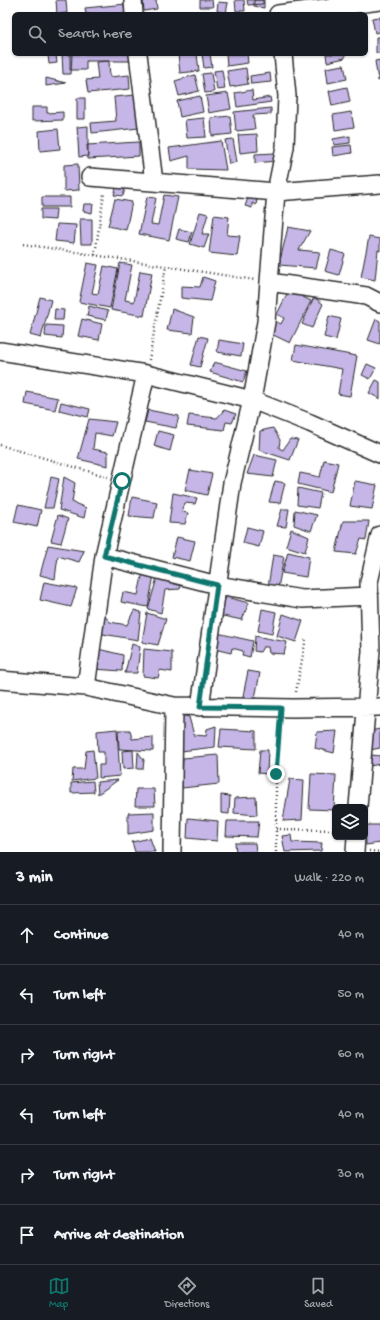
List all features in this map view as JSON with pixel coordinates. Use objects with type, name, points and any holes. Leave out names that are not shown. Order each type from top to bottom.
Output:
[{"type":"street","points":[[133,0],[134,12]]},
{"type":"street","points":[[295,12],[380,1]]},
{"type":"street","points":[[138,56],[154,182]]},
{"type":"street","points":[[200,707],[232,483],[252,400],[266,322],[276,192],[285,147],[286,96],[283,56]]},
{"type":"street","points":[[98,178],[276,192],[380,184]]},
{"type":"street","points":[[269,282],[366,296],[380,303]]},
{"type":"street","points":[[0,351],[146,374],[252,400],[310,423],[380,454]]},
{"type":"street","points":[[86,687],[104,556],[146,374]]},
{"type":"street","points":[[358,804],[373,708],[369,582],[380,534]]},
{"type":"street","points":[[104,556],[217,585],[302,599],[370,596]]},
{"type":"street","points":[[0,680],[86,687],[174,706],[373,708]]},
{"type":"street","points":[[172,852],[174,706]]},
{"type":"street","points":[[355,852],[356,840]]},
{"type":"path","points":[[95,256],[98,178]]},
{"type":"path","points":[[23,244],[269,282]]},
{"type":"path","points":[[146,374],[166,266]]},
{"type":"path","points":[[0,445],[122,481]]},
{"type":"path","points":[[276,852],[276,774],[287,708],[306,638]]},
{"type":"path","points":[[276,829],[332,830]]},
{"type":"building","points":[[56,0],[66,0],[67,12],[57,12]]},
{"type":"building","points":[[143,0],[156,0],[157,9],[144,11]]},
{"type":"building","points":[[200,0],[212,0],[213,7],[200,7]]},
{"type":"building","points":[[235,0],[244,0],[245,11],[236,11]]},
{"type":"building","points":[[247,0],[263,0],[263,4],[248,5]]},
{"type":"building","points":[[254,0],[264,0],[264,8],[254,6]]},
{"type":"building","points":[[218,2],[228,3],[226,12],[217,11]]},
{"type":"building","points":[[126,4],[126,12],[86,12],[85,8]]},
{"type":"building","points":[[380,17],[380,32],[375,33],[372,18]]},
{"type":"building","points":[[376,37],[380,37],[380,53],[376,53]]},
{"type":"building","points":[[48,56],[56,56],[57,63],[49,64]]},
{"type":"building","points":[[62,56],[72,56],[71,74],[63,74]]},
{"type":"building","points":[[70,56],[130,56],[130,61],[86,61],[86,70],[70,70]]},
{"type":"building","points":[[178,56],[197,56],[199,71],[180,73]]},
{"type":"building","points":[[202,56],[210,56],[212,67],[204,68]]},
{"type":"building","points":[[226,56],[247,56],[248,63],[227,66]]},
{"type":"building","points":[[326,56],[345,56],[345,58],[327,62]]},
{"type":"building","points":[[380,60],[380,80],[378,81],[375,61]]},
{"type":"building","points":[[109,61],[110,77],[129,75],[130,89],[88,93],[86,80],[98,79],[96,62]]},
{"type":"building","points":[[344,65],[347,79],[328,83],[326,68]]},
{"type":"building","points":[[246,68],[248,84],[230,87],[227,71]]},
{"type":"building","points":[[222,70],[225,89],[217,90],[214,71]]},
{"type":"building","points":[[211,73],[214,92],[205,93],[202,74]]},
{"type":"building","points":[[270,73],[271,82],[251,84],[250,76]]},
{"type":"building","points":[[195,75],[199,91],[179,96],[175,81]]},
{"type":"building","points":[[46,78],[66,83],[46,86]]},
{"type":"building","points":[[347,87],[350,102],[332,106],[329,91]]},
{"type":"building","points":[[252,90],[253,100],[270,97],[271,102],[237,107],[235,93]]},
{"type":"building","points":[[228,93],[231,109],[209,113],[206,96]]},
{"type":"building","points":[[135,95],[139,128],[92,133],[91,123],[116,121],[114,97]]},
{"type":"building","points":[[200,96],[203,112],[180,117],[177,101]]},
{"type":"building","points":[[77,98],[85,98],[85,119],[77,119]]},
{"type":"building","points":[[32,107],[47,107],[47,113],[63,112],[63,120],[32,121]]},
{"type":"building","points":[[271,108],[271,114],[253,115],[255,129],[236,131],[234,112]]},
{"type":"building","points":[[351,112],[354,127],[335,130],[333,115]]},
{"type":"building","points":[[230,116],[232,134],[212,136],[211,118]]},
{"type":"building","points":[[204,118],[206,137],[187,138],[185,120]]},
{"type":"building","points":[[88,126],[88,156],[79,157],[77,127]]},
{"type":"building","points":[[58,129],[60,149],[40,151],[39,131]]},
{"type":"building","points":[[257,134],[258,151],[240,153],[238,135]]},
{"type":"building","points":[[350,136],[350,143],[334,145],[333,139]]},
{"type":"building","points":[[233,139],[237,162],[229,164],[225,140]]},
{"type":"building","points":[[221,141],[226,170],[189,169],[189,156],[171,161],[169,148]]},
{"type":"building","points":[[139,142],[139,156],[88,159],[87,145]]},
{"type":"building","points":[[351,145],[352,153],[333,156],[332,147]]},
{"type":"building","points":[[275,153],[276,161],[255,163],[255,154]]},
{"type":"building","points":[[78,164],[79,190],[64,191],[64,165]]},
{"type":"building","points":[[116,188],[125,189],[123,196],[114,195]]},
{"type":"building","points":[[164,195],[178,197],[169,240],[139,234],[147,197],[156,198],[151,224],[158,225]]},
{"type":"building","points":[[42,197],[70,197],[70,207],[42,207]]},
{"type":"building","points":[[248,198],[257,200],[256,205],[252,203],[252,208],[245,206]]},
{"type":"building","points":[[115,199],[132,202],[126,230],[108,226]]},
{"type":"building","points":[[84,204],[93,204],[92,213],[83,211]]},
{"type":"building","points":[[41,209],[56,209],[55,220],[41,219]]},
{"type":"building","points":[[200,212],[208,214],[202,234],[209,234],[204,248],[190,244]]},
{"type":"building","points":[[214,215],[229,217],[227,235],[240,236],[237,256],[209,253]]},
{"type":"building","points":[[80,219],[92,219],[92,244],[81,244]]},
{"type":"building","points":[[57,224],[76,225],[74,243],[55,241]]},
{"type":"building","points":[[288,227],[310,231],[299,250],[320,252],[316,268],[279,265]]},
{"type":"building","points":[[179,229],[192,232],[189,242],[176,239]]},
{"type":"building","points":[[369,237],[380,239],[380,251],[378,250],[375,280],[361,277]]},
{"type":"building","points":[[331,250],[345,254],[339,275],[325,271]]},
{"type":"building","points":[[87,263],[98,265],[92,293],[98,294],[104,266],[118,269],[110,308],[79,302]]},
{"type":"building","points":[[120,263],[132,265],[125,300],[134,302],[140,271],[152,273],[144,316],[111,310]]},
{"type":"building","points":[[203,277],[215,281],[210,301],[181,298],[181,286],[200,287]]},
{"type":"building","points":[[289,290],[311,301],[290,343],[267,332],[273,320],[281,324],[284,318],[277,314]]},
{"type":"building","points":[[40,297],[51,300],[41,338],[30,335]]},
{"type":"building","points":[[314,297],[323,304],[312,328],[302,324]]},
{"type":"building","points":[[89,306],[108,311],[106,320],[87,316]]},
{"type":"building","points":[[55,309],[64,310],[63,320],[54,320]]},
{"type":"building","points":[[172,309],[194,317],[192,333],[167,330]]},
{"type":"building","points":[[329,316],[341,319],[336,340],[324,337]]},
{"type":"building","points":[[82,319],[102,324],[99,340],[78,336]]},
{"type":"building","points":[[376,319],[380,321],[380,344],[368,340]]},
{"type":"building","points":[[46,325],[63,326],[62,338],[45,336]]},
{"type":"building","points":[[199,336],[208,338],[200,367],[191,365]]},
{"type":"building","points":[[219,340],[243,344],[241,356],[217,352]]},
{"type":"building","points":[[296,345],[357,356],[350,396],[338,394],[342,369],[293,360]]},
{"type":"building","points":[[214,362],[247,371],[243,382],[210,372]]},
{"type":"building","points":[[367,364],[376,368],[370,379],[362,375]]},
{"type":"building","points":[[376,380],[380,382],[380,399],[369,393]]},
{"type":"building","points":[[27,392],[58,398],[55,410],[25,404]]},
{"type":"building","points":[[61,402],[90,409],[88,417],[59,410]]},
{"type":"building","points":[[148,410],[179,416],[176,428],[145,422]]},
{"type":"building","points":[[224,410],[236,414],[232,423],[226,422],[224,430],[187,426],[189,415],[217,418]]},
{"type":"building","points":[[89,419],[116,422],[112,436],[95,433],[93,449],[108,452],[108,466],[78,459]]},
{"type":"building","points":[[273,428],[280,440],[279,448],[283,450],[290,439],[298,440],[290,460],[259,450],[260,431]]},
{"type":"building","points":[[158,431],[174,435],[170,451],[154,446]]},
{"type":"building","points":[[254,455],[277,460],[273,477],[247,474]]},
{"type":"building","points":[[324,460],[338,463],[331,492],[298,484],[300,473],[320,477]]},
{"type":"building","points":[[190,470],[212,474],[207,495],[185,490]]},
{"type":"building","points":[[51,477],[59,479],[53,508],[44,508]]},
{"type":"building","points":[[64,477],[75,483],[72,502],[86,508],[84,518],[59,510]]},
{"type":"building","points":[[275,481],[285,483],[280,503],[269,502]]},
{"type":"building","points":[[355,481],[377,485],[372,509],[350,506]]},
{"type":"building","points":[[298,488],[321,493],[318,508],[297,505]]},
{"type":"building","points":[[173,493],[197,498],[195,504],[185,503],[182,512],[188,513],[185,524],[169,523]]},
{"type":"building","points":[[132,497],[157,502],[154,518],[129,516]]},
{"type":"building","points":[[18,505],[41,510],[37,527],[14,522]]},
{"type":"building","points":[[282,509],[289,509],[286,527],[277,526]]},
{"type":"building","points":[[295,510],[317,515],[311,531],[294,525]]},
{"type":"building","points":[[58,515],[68,519],[61,543],[51,541]]},
{"type":"building","points":[[343,521],[369,521],[366,540],[361,539],[356,554],[336,552]]},
{"type":"building","points":[[247,527],[263,531],[259,547],[243,543]]},
{"type":"building","points":[[291,529],[309,537],[305,552],[286,546]]},
{"type":"building","points":[[177,537],[195,541],[190,561],[172,557]]},
{"type":"building","points":[[48,545],[84,551],[79,562],[58,556],[55,579],[40,575]]},
{"type":"building","points":[[288,552],[309,557],[306,577],[282,573]]},
{"type":"building","points":[[273,555],[284,557],[278,588],[268,587]]},
{"type":"building","points":[[143,572],[154,575],[148,607],[121,602],[123,592],[138,595]]},
{"type":"building","points":[[157,578],[182,584],[180,589],[165,590],[161,613],[148,609]]},
{"type":"building","points":[[44,582],[77,588],[71,607],[40,600]]},
{"type":"building","points":[[226,597],[249,603],[242,620],[218,615]]},
{"type":"building","points":[[262,609],[276,612],[272,634],[258,631]]},
{"type":"building","points":[[134,610],[141,612],[138,640],[97,633],[104,615],[110,622],[127,625]]},
{"type":"building","points":[[147,613],[166,619],[158,645],[142,642]]},
{"type":"building","points":[[283,614],[303,621],[296,642],[277,636]]},
{"type":"building","points":[[217,633],[253,641],[250,657],[242,655],[243,651],[232,648],[231,653],[214,649]]},
{"type":"building","points":[[255,636],[287,642],[284,654],[269,653],[268,647],[263,647],[260,652],[254,651]]},
{"type":"building","points":[[132,644],[140,647],[137,673],[125,673]]},
{"type":"building","points":[[94,648],[123,655],[122,671],[93,669]]},
{"type":"building","points":[[144,649],[172,652],[172,672],[160,670],[158,678],[143,676]]},
{"type":"building","points":[[248,671],[260,673],[254,703],[242,701]]},
{"type":"building","points":[[181,715],[189,717],[194,735],[206,736],[207,729],[216,726],[215,747],[181,751]]},
{"type":"building","points":[[117,729],[120,776],[99,778],[99,765],[104,765],[104,752],[98,752],[97,731]]},
{"type":"building","points":[[221,729],[256,731],[256,749],[219,747]]},
{"type":"building","points":[[380,729],[380,748],[370,750],[370,731]]},
{"type":"building","points":[[118,730],[130,730],[132,739],[153,737],[153,751],[119,749]]},
{"type":"building","points":[[337,731],[334,753],[315,748],[317,732]]},
{"type":"building","points":[[93,750],[96,778],[72,781],[73,769],[84,769],[86,751]]},
{"type":"building","points":[[133,750],[134,768],[123,769],[122,751]]},
{"type":"building","points":[[260,750],[268,750],[267,774],[258,773]]},
{"type":"building","points":[[138,752],[144,760],[143,769],[137,769]]},
{"type":"building","points":[[218,755],[219,784],[182,788],[183,758]]},
{"type":"building","points":[[372,755],[380,756],[380,764],[370,766]]},
{"type":"building","points":[[311,774],[336,775],[334,804],[332,804],[332,810],[309,809]]},
{"type":"building","points":[[290,779],[304,780],[302,820],[283,821]]},
{"type":"building","points":[[118,780],[98,794],[97,782]]},
{"type":"building","points":[[93,781],[94,792],[71,793],[71,783]]},
{"type":"building","points":[[136,789],[154,789],[155,806],[135,806]]},
{"type":"building","points":[[221,795],[230,796],[229,814],[221,813]]},
{"type":"building","points":[[256,797],[257,815],[234,813],[235,798]]},
{"type":"building","points":[[154,812],[154,830],[128,834],[128,813]]},
{"type":"building","points":[[188,818],[218,821],[217,841],[187,838]]},
{"type":"building","points":[[227,821],[259,821],[257,837],[226,836]]},
{"type":"building","points":[[368,825],[380,825],[380,843],[366,845],[366,840],[368,840]]},
{"type":"building","points":[[291,835],[292,842],[322,843],[321,851],[285,852],[282,836]]},
{"type":"building","points":[[150,838],[155,852],[135,852],[132,842]]},
{"type":"building","points":[[235,843],[255,843],[256,852],[236,852]]},
{"type":"route","points":[[122,481],[104,556],[217,585],[200,707],[281,708],[276,774]]}]
